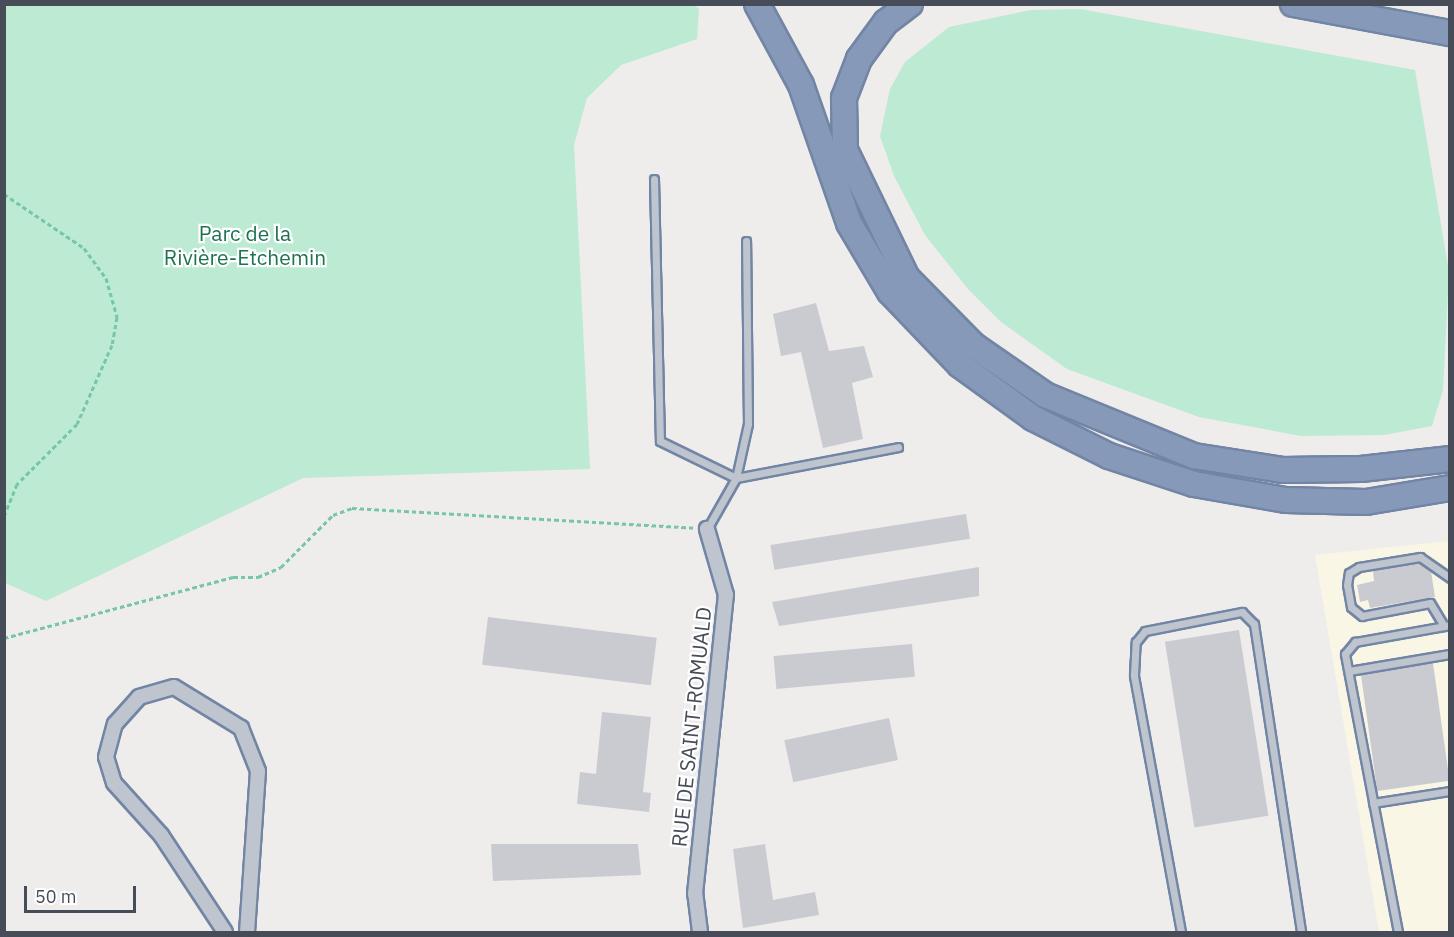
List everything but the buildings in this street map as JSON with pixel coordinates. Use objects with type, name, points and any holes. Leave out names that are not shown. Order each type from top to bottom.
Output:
[{"type":"highway","points":[[757,4],[801,85],[849,223],[890,292],[960,365],[1033,418],[1109,456],[1194,484],[1286,500],[1366,502],[1449,488]]},
{"type":"highway","points":[[910,4],[886,22],[859,59],[844,98],[845,150],[907,278],[973,345],[1045,395],[1194,456],[1282,470],[1443,458]]},
{"type":"highway","points":[[1293,4],[1449,33]]},
{"type":"highway","points":[[1361,4],[1449,24]]},
{"type":"street","name":"RUE DE SAINT-ROMUALD","points":[[700,933],[695,894],[726,595],[708,529]]},
{"type":"street","points":[[225,933],[161,835],[114,783],[106,757],[114,724],[139,697],[174,687],[241,728],[258,771],[247,933]]},
{"type":"lane","points":[[654,179],[660,441],[736,478],[898,447]]},
{"type":"lane","points":[[708,529],[736,478],[748,424],[746,241]]},
{"type":"lane","points":[[1398,933],[1345,654],[1355,642],[1447,625],[1430,603],[1362,616],[1351,607],[1347,585],[1349,573],[1359,567],[1420,557],[1449,578]]},
{"type":"lane","points":[[1181,933],[1134,675],[1136,642],[1145,631],[1242,612],[1254,624],[1302,933]]},
{"type":"lane","points":[[1348,672],[1449,654]]},
{"type":"lane","points":[[1373,803],[1449,791]]},
{"type":"path","points":[[4,194],[90,255],[106,278],[117,317],[112,345],[76,424],[17,484],[4,517]]},
{"type":"path","points":[[4,638],[213,582],[258,577],[281,567],[333,515],[352,508],[708,529]]},
{"type":"shaded area","points":[[1449,541],[1449,932],[1379,932],[1315,555]]},
{"type":"green space","name":"Parc de la Rivière-Etchemin","points":[[5,5],[692,5],[699,8],[697,39],[621,65],[587,98],[574,145],[590,469],[303,478],[46,601],[5,583]]},
{"type":"green space","points":[[1080,9],[1415,70],[1449,272],[1443,390],[1432,426],[1384,435],[1301,436],[1199,417],[1067,369],[1001,322],[968,289],[925,235],[894,176],[880,136],[890,89],[905,62],[949,27],[1031,10]]}]
